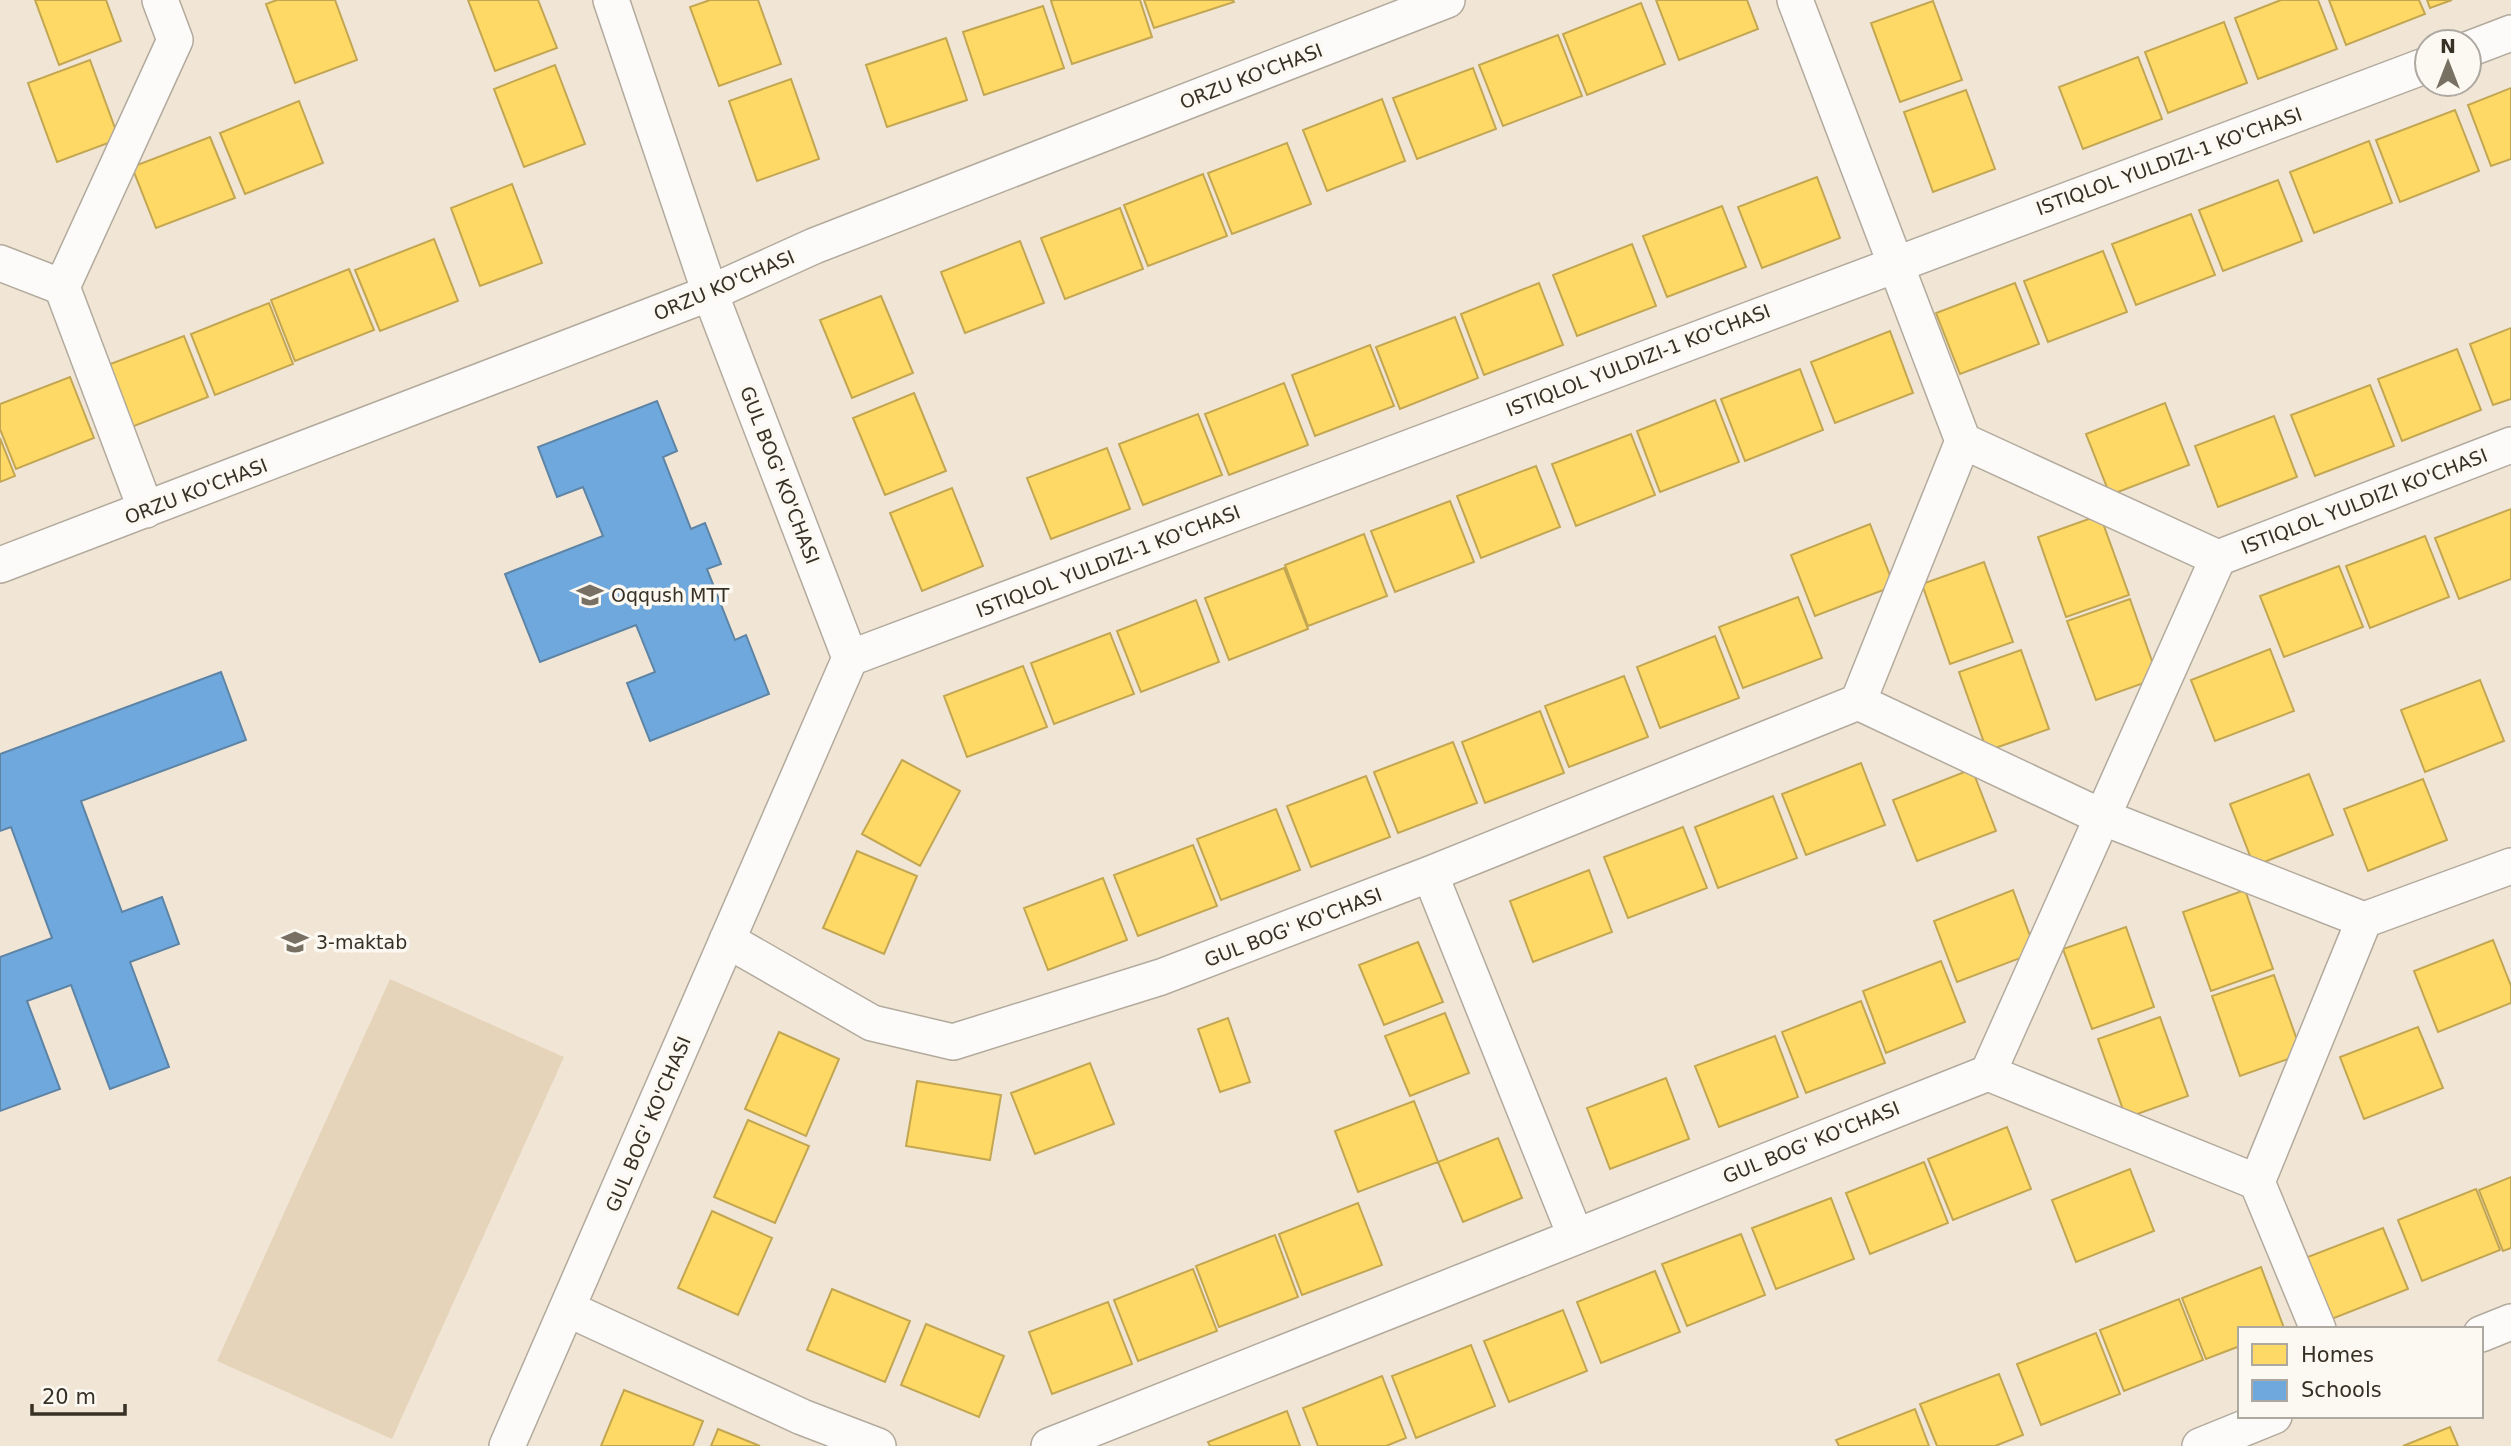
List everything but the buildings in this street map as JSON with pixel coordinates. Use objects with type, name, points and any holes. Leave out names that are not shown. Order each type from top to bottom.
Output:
[{"type":"street","points":[[146,510],[62,287],[175,40],[160,0]]},
{"type":"street","name":"GUL BOG' KO'CHASI","points":[[507,1446],[850,658],[710,293],[611,0]]},
{"type":"street","name":"ORZU KO'CHASI","points":[[0,565],[710,293],[814,246],[1447,0]]},
{"type":"street","points":[[1795,0],[1963,440],[1858,702],[2102,817],[2364,920],[2511,866]]},
{"type":"street","points":[[2483,44],[2511,33]]},
{"type":"street","name":"ISTIQLOL YULDIZI-1 KO'CHASI","points":[[850,658],[2413,70]]},
{"type":"street","points":[[0,263],[62,287]]},
{"type":"street","points":[[1963,440],[2218,558],[1988,1073],[2257,1182]]},
{"type":"street","name":"ISTIQLOL YULDIZI KO'CHASI","points":[[2218,558],[2511,444]]},
{"type":"street","name":"GUL BOG' KO'CHASI","points":[[727,940],[872,1023],[953,1042],[1161,977],[1430,874],[1858,702]]},
{"type":"street","points":[[1430,874],[1575,1235]]},
{"type":"street","points":[[2317,1327],[2257,1182],[2364,920]]},
{"type":"street","name":"GUL BOG' KO'CHASI","points":[[1049,1446],[1988,1073]]},
{"type":"street","points":[[568,1309],[802,1417],[878,1446]]},
{"type":"street","points":[[2483,1333],[2511,1322]]},
{"type":"street","points":[[2200,1446],[2269,1418]]},
{"type":"shaded area","points":[[390,979],[564,1057],[392,1439],[217,1361]]},
{"type":"place","name":"Oqqush MTT","points":[[590,595]]},
{"type":"place","name":"3-maktab","points":[[295,942]]}]
